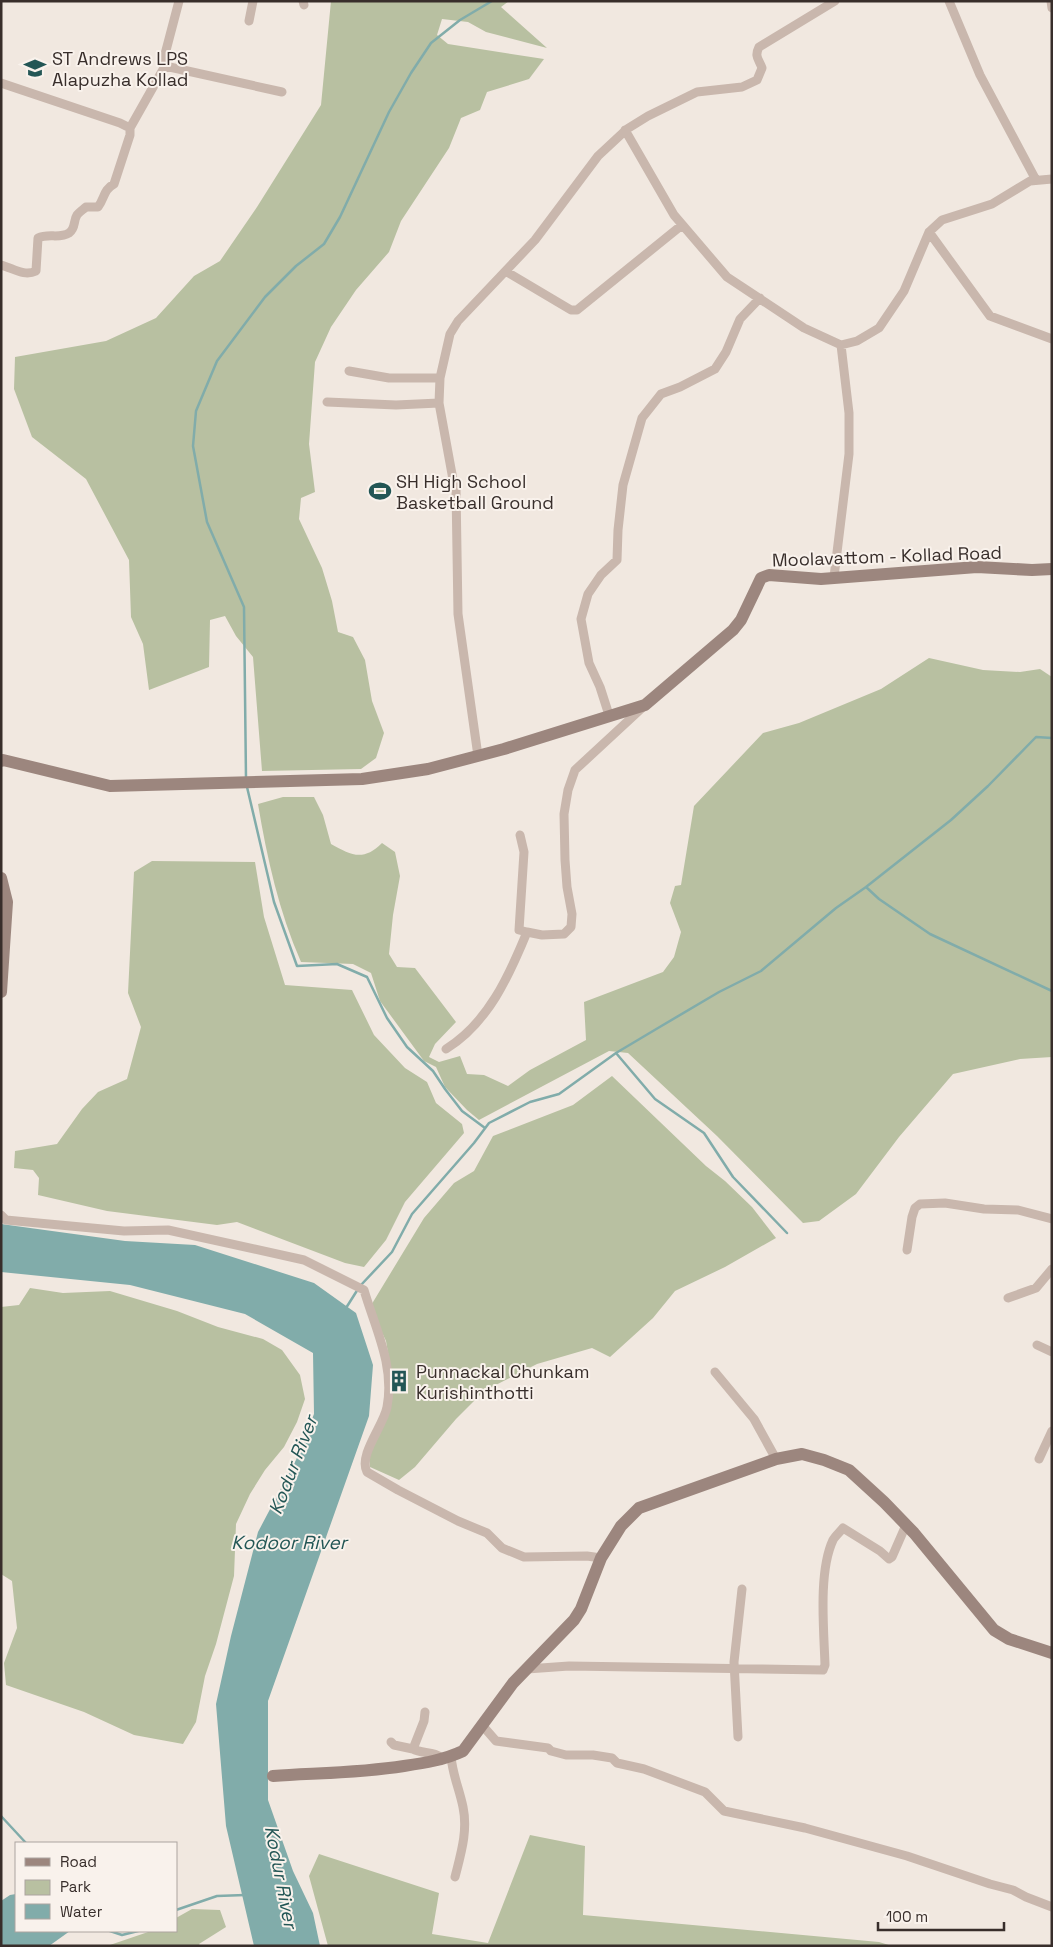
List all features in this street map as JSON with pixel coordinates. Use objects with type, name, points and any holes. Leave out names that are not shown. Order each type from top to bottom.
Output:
[{"type":"main road","name":"Moolavattom - Kollad Road","points":[[2,758],[110,786],[362,779],[428,769],[478,756],[645,705],[733,630],[741,620],[760,578],[769,575],[821,579],[977,567],[1032,570],[1052,569]]},
{"type":"main road","points":[[1,878],[7,902],[1,992]]},
{"type":"main road","points":[[273,1776],[371,1771],[447,1758],[463,1751],[513,1683],[574,1620],[581,1609],[601,1558],[621,1526],[639,1508],[776,1459],[802,1454],[849,1470],[906,1525],[994,1630],[1009,1639],[1052,1653]]},
{"type":"street","points":[[1,265],[23,273],[34,272],[37,268],[38,238],[68,234],[72,231],[77,215],[86,207],[98,207],[103,194],[114,184],[128,142],[130,128],[164,66],[164,58],[179,1]]},
{"type":"street","points":[[249,21],[253,1]]},
{"type":"street","points":[[478,756],[458,614],[456,489],[439,403],[440,378],[453,328],[535,240],[581,176],[598,156],[625,130],[648,116],[697,92],[742,87],[757,80],[762,68],[756,58],[756,52],[759,47],[835,1]]},
{"type":"street","points":[[949,1],[980,75],[1036,180]]},
{"type":"street","points":[[1051,1],[1052,8]]},
{"type":"street","points":[[164,66],[282,92]]},
{"type":"street","points":[[1,83],[130,128]]},
{"type":"street","points":[[625,130],[674,215],[727,277],[804,328],[841,345],[857,341],[879,328],[904,291],[929,232],[942,220],[992,204],[1027,182],[1052,179]]},
{"type":"street","points":[[507,272],[571,310],[577,310],[682,225]]},
{"type":"street","points":[[929,232],[990,316],[1052,339]]},
{"type":"street","points":[[610,715],[589,663],[580,619],[588,594],[602,575],[617,560],[623,485],[642,418],[662,394],[680,388],[715,369],[726,352],[740,319],[760,298]]},
{"type":"street","points":[[834,577],[850,454],[848,441],[850,413],[841,345]]},
{"type":"street","points":[[349,371],[403,379],[440,378]]},
{"type":"street","points":[[327,402],[396,405],[439,403]]},
{"type":"street","points":[[520,835],[524,852],[518,930],[542,936],[564,934],[572,927],[572,914],[567,887],[564,814],[568,790],[575,770],[645,705]]},
{"type":"street","points":[[446,1049],[455,1044],[476,1024],[501,990],[527,932]]},
{"type":"street","points":[[907,1250],[912,1218],[915,1208],[920,1204],[945,1203],[984,1209],[1018,1210],[1052,1219]]},
{"type":"street","points":[[1,1215],[6,1220],[114,1230],[168,1230],[304,1260],[364,1290],[383,1344],[389,1382],[387,1410],[369,1448],[365,1461],[367,1472],[458,1521],[487,1533],[502,1548],[524,1557],[587,1556],[601,1558]]},
{"type":"street","points":[[1008,1298],[1036,1288],[1052,1269]]},
{"type":"street","points":[[1037,1345],[1052,1352]]},
{"type":"street","points":[[715,1372],[754,1419],[776,1459]]},
{"type":"street","points":[[1039,1460],[1052,1431]]},
{"type":"street","points":[[527,1669],[569,1666],[823,1670],[825,1665],[823,1622],[825,1570],[833,1539],[843,1528],[880,1551],[889,1559],[892,1557],[906,1525]]},
{"type":"street","points":[[738,1737],[734,1662],[742,1589]]},
{"type":"street","points":[[413,1749],[424,1721],[425,1712]]},
{"type":"street","points":[[482,1725],[496,1742],[548,1748],[551,1751],[566,1755],[593,1755],[612,1758],[617,1763],[644,1769],[705,1792],[724,1811],[805,1828],[906,1856],[1013,1890],[1052,1907]]},
{"type":"street","points":[[391,1742],[394,1746],[413,1749],[420,1753],[439,1754],[447,1758],[463,1805],[465,1821],[465,1832],[455,1877]]},
{"type":"green space","points":[[331,1],[509,1],[501,7],[547,48],[486,32],[468,22],[442,19],[437,35],[448,44],[544,59],[529,79],[487,92],[480,110],[461,118],[449,148],[401,221],[389,252],[356,290],[331,327],[315,362],[309,444],[315,492],[301,498],[299,519],[322,568],[332,601],[338,632],[353,637],[365,660],[372,701],[384,733],[376,758],[361,769],[262,771],[253,657],[236,636],[225,616],[210,620],[209,667],[149,690],[143,644],[131,617],[129,560],[86,479],[32,437],[14,389],[15,357],[106,341],[156,318],[194,276],[220,261],[257,207],[321,105]]},
{"type":"green space","name":"SH High School Basketball Ground","points":[[378,481],[386,483],[387,497],[373,495],[372,485],[377,486]]},
{"type":"green space","points":[[929,658],[983,670],[1020,672],[1040,669],[1052,677],[1052,1057],[1020,1059],[953,1074],[899,1137],[856,1194],[819,1221],[803,1223],[717,1136],[628,1053],[609,1051],[479,1120],[445,1087],[436,1067],[424,1061],[380,1001],[371,973],[353,964],[301,962],[286,924],[275,884],[258,804],[283,797],[314,797],[323,815],[331,844],[351,854],[363,855],[369,853],[382,843],[395,852],[400,876],[389,954],[397,967],[415,968],[456,1022],[435,1044],[429,1057],[439,1062],[460,1056],[467,1074],[484,1075],[508,1086],[530,1070],[586,1040],[584,1002],[663,972],[674,957],[681,932],[670,903],[675,886],[681,885],[694,806],[763,733],[799,723],[881,689]]},
{"type":"green space","points":[[152,861],[255,862],[264,917],[285,985],[352,990],[374,1035],[405,1068],[427,1082],[436,1103],[462,1124],[464,1133],[405,1202],[386,1240],[364,1267],[345,1263],[237,1222],[217,1225],[107,1211],[38,1195],[39,1178],[33,1170],[14,1168],[15,1151],[57,1144],[82,1109],[98,1092],[127,1079],[141,1027],[128,993],[134,872]]},
{"type":"green space","points":[[612,1076],[752,1207],[776,1238],[725,1267],[675,1291],[653,1318],[610,1357],[592,1348],[537,1364],[484,1391],[456,1419],[415,1467],[399,1480],[370,1467],[369,1457],[392,1377],[386,1341],[370,1307],[424,1218],[454,1183],[474,1171],[493,1136],[573,1105]]},
{"type":"green space","points":[[30,1288],[63,1293],[110,1291],[177,1311],[218,1327],[263,1339],[282,1350],[300,1375],[305,1399],[297,1422],[284,1447],[265,1470],[250,1494],[236,1524],[234,1576],[216,1644],[205,1676],[196,1722],[183,1744],[134,1735],[84,1712],[6,1685],[4,1663],[17,1628],[12,1581],[1,1574],[1,1307],[19,1305]]},
{"type":"green space","points":[[530,1835],[585,1846],[583,1915],[879,1942],[892,1946],[328,1946],[309,1876],[319,1854],[439,1893],[432,1934],[488,1943]]},
{"type":"green space","points":[[192,1909],[220,1910],[226,1927],[199,1944],[200,1946],[107,1946],[148,1932],[178,1932],[178,1917]]},
{"type":"water","name":"Kodoor River","points":[[1,1224],[125,1241],[195,1245],[314,1283],[356,1313],[373,1365],[369,1416],[268,1701],[268,1800],[293,1871],[313,1913],[320,1946],[254,1946],[226,1826],[216,1704],[231,1636],[258,1532],[296,1460],[314,1414],[313,1353],[245,1314],[130,1285],[1,1272]]},
{"type":"water","points":[[15,1894],[15,1932],[69,1932],[49,1946],[1,1946],[1,1901]]},
{"type":"waterway","points":[[246,779],[244,607],[207,522],[193,446],[196,411],[217,361],[265,297],[296,266],[324,244],[340,217],[389,112],[431,43],[460,20],[492,1]]},
{"type":"waterway","points":[[361,1285],[392,1252],[412,1214],[489,1123],[530,1102],[559,1094],[616,1053],[719,992],[761,971],[836,908],[866,887],[951,820],[988,786],[1036,737],[1052,738]]},
{"type":"waterway","points":[[247,787],[274,902],[297,966],[337,964],[367,977],[387,1018],[407,1047],[433,1071],[462,1111],[485,1128]]},
{"type":"waterway","points":[[866,887],[879,899],[930,934],[1052,991]]},
{"type":"waterway","points":[[616,1053],[655,1099],[704,1133],[733,1177],[787,1233]]},
{"type":"waterway","points":[[346,1308],[358,1289]]},
{"type":"waterway","points":[[1,1816],[25,1842]]},
{"type":"waterway","points":[[178,1909],[217,1896],[245,1895]]},
{"type":"waterway","points":[[113,1932],[122,1935],[134,1932]]},
{"type":"place","name":"ST Andrews LPS Alapuzha Kollad","points":[[35,68]]},
{"type":"place","name":"SH High School Basketball Ground","points":[[380,491]]},
{"type":"place","name":"Punnackal Chunkam Kurishinthotti","points":[[399,1381]]},
{"type":"water label","name":"Kodur River","points":[[293,1465]]},
{"type":"water label","name":"Kodur River","points":[[281,1877]]}]
